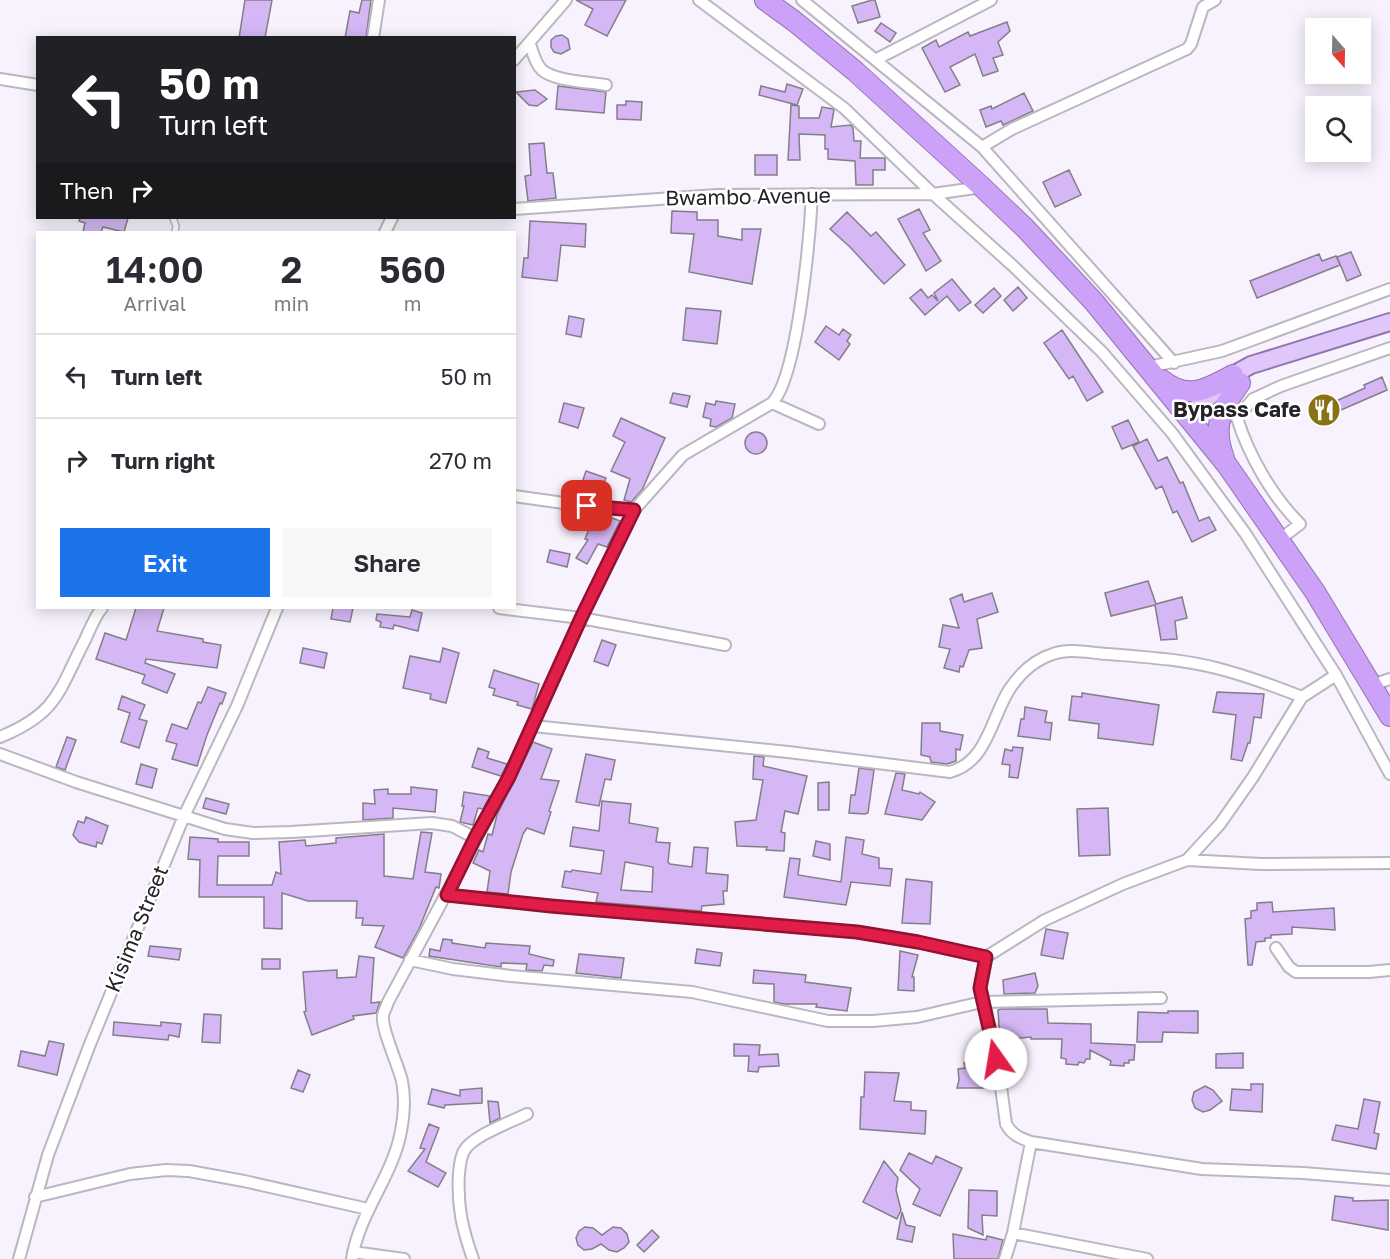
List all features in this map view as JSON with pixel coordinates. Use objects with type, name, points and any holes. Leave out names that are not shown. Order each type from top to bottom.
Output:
[{"type":"highway","points":[[765,0],[855,71],[982,186],[1064,269],[1151,370],[1227,465],[1381,682],[1390,716]]},
{"type":"highway","points":[[1151,370],[1170,386],[1181,391],[1193,392],[1236,379]]},
{"type":"highway","points":[[1227,465],[1220,444],[1219,422],[1236,379]]},
{"type":"main road","points":[[1191,421],[1236,379],[1303,350],[1390,322]]},
{"type":"street","points":[[373,36],[379,0]]},
{"type":"street","points":[[516,58],[566,0]]},
{"type":"street","points":[[699,0],[844,108],[1102,352],[1172,433],[1245,532],[1336,675],[1390,774]]},
{"type":"street","points":[[802,0],[982,147],[1174,363]]},
{"type":"street","points":[[877,59],[991,0]]},
{"type":"street","points":[[982,147],[1012,129],[1187,49],[1191,44],[1203,7],[1215,0]]},
{"type":"street","points":[[530,44],[537,63],[546,73],[606,85]]},
{"type":"street","points":[[0,79],[36,85]]},
{"type":"street","name":"Bwambo Avenue","points":[[516,209],[717,195],[933,194],[982,186]]},
{"type":"street","points":[[404,1259],[353,1256],[368,1209],[391,1166],[401,1131],[404,1103],[402,1083],[383,1025],[383,1015],[410,960],[504,786],[581,618],[634,510],[683,455],[777,398],[783,386],[791,353],[809,246],[812,194]]},
{"type":"street","points":[[1151,370],[1222,351],[1390,289]]},
{"type":"street","points":[[1279,540],[1299,524],[1287,511],[1261,471],[1243,439],[1237,418],[1253,399],[1281,386],[1390,348]]},
{"type":"street","points":[[772,403],[819,424]]},
{"type":"street","points":[[516,496],[634,510]]},
{"type":"street","points":[[0,737],[24,726],[42,714],[54,701],[101,609]]},
{"type":"street","name":"Kisima Street","points":[[19,1259],[48,1155],[90,1044],[184,816],[237,706],[277,609]]},
{"type":"street","points":[[507,609],[581,618],[725,645]]},
{"type":"street","points":[[533,726],[788,752],[950,772],[972,761],[986,742],[1009,690],[1026,669],[1037,660],[1055,653],[1073,651],[1166,658],[1215,667],[1302,697]]},
{"type":"street","points":[[1187,860],[1220,824],[1253,777],[1302,697],[1336,675]]},
{"type":"street","points":[[0,754],[76,783],[218,828],[253,832],[432,823],[452,826],[475,838]]},
{"type":"street","points":[[447,895],[857,932],[986,957],[1045,920],[1123,884],[1187,860],[1261,864],[1390,862]]},
{"type":"street","points":[[1276,948],[1289,968],[1296,972],[1390,970]]},
{"type":"street","points":[[986,957],[980,988],[982,1002],[999,1072],[1006,1124],[1017,1137],[1031,1142],[1202,1169],[1303,1173],[1390,1180]]},
{"type":"street","points":[[410,960],[453,969],[510,976],[692,992],[828,1022],[917,1017],[982,1002],[1161,998]]},
{"type":"street","points":[[472,1259],[459,1214],[460,1162],[464,1150],[474,1142],[527,1114]]},
{"type":"street","points":[[1005,1259],[1031,1142]]},
{"type":"street","points":[[35,1197],[130,1174],[166,1170],[189,1171],[244,1181],[368,1209]]},
{"type":"street","points":[[1012,1233],[1147,1259]]},
{"type":"building","points":[[245,0],[272,0],[265,36],[239,36]]},
{"type":"building","points":[[362,0],[371,0],[366,36],[345,36],[350,11],[359,13]]},
{"type":"building","points":[[576,0],[626,0],[607,36],[585,25],[593,9]]},
{"type":"building","points":[[875,0],[880,17],[858,23],[852,6]]},
{"type":"building","points":[[1007,22],[1010,31],[998,42],[1003,55],[993,58],[998,71],[983,76],[975,54],[950,67],[960,85],[945,92],[922,48],[936,40],[939,47],[968,32],[970,36]]},
{"type":"building","points":[[881,23],[896,33],[890,42],[875,31]]},
{"type":"building","points":[[562,35],[568,39],[570,49],[561,54],[554,52],[551,40]]},
{"type":"building","points":[[787,84],[803,89],[797,105],[759,95],[761,86],[785,92]]},
{"type":"building","points":[[558,86],[606,92],[604,113],[556,109]]},
{"type":"building","points":[[535,90],[547,99],[537,106],[529,105],[516,92]]},
{"type":"building","points":[[1024,93],[1033,111],[1003,125],[1001,121],[986,127],[980,110],[991,106],[992,109]]},
{"type":"building","points":[[626,101],[642,102],[641,120],[617,119],[617,105],[626,105]]},
{"type":"building","points":[[791,105],[799,106],[799,118],[819,118],[822,107],[833,109],[831,127],[851,125],[854,141],[861,141],[860,158],[885,158],[885,170],[873,170],[873,185],[856,185],[855,161],[828,159],[825,135],[799,134],[800,160],[788,160]]},
{"type":"building","points":[[544,143],[547,173],[553,173],[556,198],[528,201],[525,176],[531,175],[529,144]]},
{"type":"building","points":[[755,155],[777,155],[777,175],[755,175]]},
{"type":"building","points":[[1069,170],[1081,195],[1055,207],[1043,182]]},
{"type":"building","points":[[919,209],[930,230],[923,233],[941,261],[926,271],[898,219]]},
{"type":"building","points":[[672,211],[697,212],[697,220],[718,220],[718,236],[742,240],[742,229],[761,229],[752,284],[689,272],[694,234],[671,233]]},
{"type":"building","points":[[847,212],[871,236],[876,232],[905,265],[884,284],[830,229]]},
{"type":"building","points":[[80,219],[128,219],[124,231],[103,227],[101,231],[83,231],[85,223],[79,221]]},
{"type":"building","points":[[530,221],[586,224],[585,247],[561,245],[557,281],[522,277],[524,258],[528,258]]},
{"type":"building","points":[[1351,252],[1361,275],[1347,281],[1337,257]]},
{"type":"building","points":[[1319,254],[1322,261],[1336,256],[1340,265],[1257,298],[1250,281]]},
{"type":"building","points":[[952,279],[971,302],[959,311],[947,296],[925,315],[910,298],[921,289],[928,298],[932,295],[938,301],[934,293]]},
{"type":"building","points":[[1018,287],[1027,298],[1013,311],[1004,300]]},
{"type":"building","points":[[994,288],[1001,296],[983,313],[975,305]]},
{"type":"building","points":[[686,308],[721,311],[717,344],[683,340]]},
{"type":"building","points":[[569,316],[584,319],[581,337],[566,334]]},
{"type":"building","points":[[826,326],[839,335],[843,329],[851,335],[847,341],[850,344],[839,360],[815,342]]},
{"type":"building","points":[[1062,330],[1103,392],[1087,401],[1073,376],[1069,379],[1044,343]]},
{"type":"building","points":[[1382,377],[1387,390],[1318,420],[1314,411],[1365,388],[1364,385]]},
{"type":"building","points":[[673,393],[690,396],[687,407],[670,403]]},
{"type":"building","points":[[716,401],[735,404],[732,418],[716,427],[710,426],[711,419],[703,417],[706,403],[715,405]]},
{"type":"building","points":[[564,403],[584,408],[578,428],[559,422]]},
{"type":"building","points":[[621,418],[665,438],[642,490],[631,502],[624,500],[630,479],[611,471],[625,442],[613,436]]},
{"type":"building","points":[[1128,420],[1139,442],[1122,449],[1112,427]]},
{"type":"building","points":[[756,432],[764,435],[767,443],[764,451],[756,454],[748,451],[745,443],[748,435]]},
{"type":"building","points":[[1147,439],[1158,461],[1167,457],[1180,483],[1183,482],[1199,521],[1209,517],[1216,530],[1192,542],[1177,511],[1173,513],[1162,486],[1156,489],[1133,446]]},
{"type":"building","points":[[586,471],[606,478],[598,499],[578,495]]},
{"type":"building","points":[[595,514],[620,521],[607,547],[598,544],[587,564],[576,558],[588,540],[585,539]]},
{"type":"building","points":[[550,550],[570,554],[567,567],[547,562]]},
{"type":"building","points":[[1148,581],[1156,604],[1182,597],[1187,618],[1175,621],[1177,639],[1161,640],[1155,605],[1111,616],[1105,593]]},
{"type":"building","points":[[992,593],[998,612],[977,619],[982,648],[969,650],[959,672],[944,668],[950,649],[939,647],[943,625],[959,628],[950,599],[962,594],[964,602]]},
{"type":"building","points":[[136,609],[164,609],[157,631],[203,639],[203,642],[221,645],[217,668],[146,659],[145,663],[175,674],[167,693],[142,683],[145,675],[96,659],[105,633],[126,640]]},
{"type":"building","points":[[333,609],[353,609],[350,622],[331,619]]},
{"type":"building","points":[[412,610],[422,613],[418,631],[394,625],[393,629],[380,627],[381,622],[376,620],[377,614],[410,617]]},
{"type":"building","points":[[602,640],[616,645],[608,666],[594,661]]},
{"type":"building","points":[[303,648],[327,653],[324,668],[300,663]]},
{"type":"building","points":[[443,648],[459,653],[446,703],[430,699],[431,694],[403,688],[410,656],[440,662]]},
{"type":"building","points":[[494,670],[539,684],[532,709],[517,705],[518,702],[493,695],[495,689],[489,687]]},
{"type":"building","points":[[208,687],[226,693],[207,735],[197,766],[172,759],[177,744],[166,741],[172,724],[187,729],[198,702],[201,703]]},
{"type":"building","points":[[1217,692],[1264,694],[1261,718],[1254,717],[1250,743],[1248,743],[1242,761],[1231,759],[1236,715],[1213,712]]},
{"type":"building","points":[[1082,693],[1159,705],[1153,745],[1098,738],[1099,724],[1069,720],[1072,696],[1082,697]]},
{"type":"building","points":[[122,696],[145,705],[139,719],[147,721],[139,748],[121,742],[130,713],[118,709]]},
{"type":"building","points":[[1025,707],[1047,711],[1045,722],[1052,723],[1050,740],[1018,736],[1021,719],[1024,719]]},
{"type":"building","points":[[922,723],[940,723],[940,731],[963,735],[960,750],[956,749],[956,761],[947,764],[931,762],[930,757],[921,755]]},
{"type":"building","points":[[67,737],[76,740],[65,770],[56,767]]},
{"type":"building","points":[[533,742],[552,749],[541,779],[559,781],[549,811],[551,812],[544,834],[527,828],[523,834],[511,872],[508,894],[487,892],[490,871],[473,863],[479,850],[483,852],[488,834],[492,835],[497,815]]},
{"type":"building","points":[[1013,747],[1023,748],[1018,778],[1009,777],[1010,765],[1002,764],[1005,749],[1012,751]]},
{"type":"building","points":[[478,748],[489,752],[487,758],[507,764],[501,776],[472,767]]},
{"type":"building","points":[[586,754],[615,760],[611,780],[605,779],[599,806],[576,802]]},
{"type":"building","points":[[754,756],[764,757],[763,766],[807,776],[798,814],[785,811],[781,832],[785,833],[784,851],[766,850],[767,847],[737,846],[735,822],[756,820],[763,780],[753,779]]},
{"type":"building","points":[[141,764],[157,769],[152,788],[136,784]]},
{"type":"building","points":[[859,768],[874,770],[868,813],[865,814],[849,813],[851,795],[855,795]]},
{"type":"building","points":[[896,773],[905,774],[902,790],[919,794],[920,792],[935,802],[922,820],[885,814]]},
{"type":"building","points":[[829,782],[829,810],[818,810],[818,783]]},
{"type":"building","points":[[411,787],[437,790],[435,812],[393,808],[393,818],[363,820],[363,803],[375,804],[374,790],[388,789],[388,794],[411,794]]},
{"type":"building","points":[[464,792],[490,796],[483,809],[478,808],[473,825],[460,822],[464,806],[462,806]]},
{"type":"building","points":[[206,798],[229,804],[226,814],[203,808]]},
{"type":"building","points":[[602,801],[631,804],[629,823],[658,828],[656,842],[670,843],[668,862],[670,864],[692,867],[694,847],[708,848],[706,873],[728,875],[727,891],[723,891],[724,904],[702,906],[701,911],[596,902],[598,893],[562,887],[565,871],[601,874],[604,851],[570,846],[573,827],[599,831]],"holes":[[[625,862],[653,867],[652,892],[621,890]]]},
{"type":"building","points":[[1108,808],[1110,855],[1079,856],[1077,809]]},
{"type":"building","points":[[86,817],[108,826],[102,844],[97,842],[96,847],[79,842],[73,835],[78,821],[84,823]]},
{"type":"building","points":[[421,832],[432,833],[425,872],[441,874],[439,888],[436,887],[419,929],[403,958],[375,947],[384,926],[362,925],[363,918],[356,918],[357,901],[308,901],[282,893],[282,929],[264,928],[264,897],[199,897],[200,860],[188,859],[190,837],[218,839],[218,842],[249,842],[249,856],[218,856],[217,885],[272,885],[276,872],[281,874],[279,842],[305,840],[306,846],[336,843],[336,838],[384,834],[384,876],[413,879]]},
{"type":"building","points":[[846,837],[864,840],[862,854],[879,858],[879,868],[892,869],[890,886],[851,882],[846,905],[784,897],[790,858],[800,859],[798,875],[841,882]]},
{"type":"building","points":[[816,841],[830,844],[830,860],[813,856]]},
{"type":"building","points":[[906,879],[932,882],[930,924],[902,923]]},
{"type":"building","points":[[1272,902],[1273,912],[1334,908],[1335,930],[1292,927],[1292,934],[1271,935],[1271,938],[1265,938],[1265,941],[1256,942],[1252,965],[1248,965],[1245,919],[1251,918],[1251,911],[1257,910],[1257,903]]},
{"type":"building","points":[[1046,929],[1068,933],[1063,959],[1041,955]]},
{"type":"building","points":[[443,939],[452,940],[452,943],[485,948],[486,943],[530,946],[529,954],[554,960],[553,966],[544,965],[542,971],[526,970],[527,964],[501,963],[501,967],[429,956],[430,949],[440,951]]},
{"type":"building","points":[[150,946],[181,949],[179,960],[148,956]]},
{"type":"building","points":[[697,949],[722,953],[720,966],[695,963]]},
{"type":"building","points":[[900,951],[918,955],[912,977],[914,977],[914,991],[898,990]]},
{"type":"building","points":[[579,954],[624,958],[621,978],[576,973]]},
{"type":"building","points":[[359,956],[374,958],[371,1003],[380,1002],[376,1013],[353,1016],[354,1019],[312,1035],[304,1012],[306,1011],[303,972],[337,970],[337,978],[356,977]]},
{"type":"building","points":[[262,959],[280,959],[280,969],[262,969]]},
{"type":"building","points":[[754,970],[806,975],[805,982],[851,988],[847,1011],[816,1007],[817,1004],[774,1002],[774,984],[753,983]]},
{"type":"building","points":[[1035,973],[1038,986],[1035,993],[1004,994],[1003,980]]},
{"type":"building","points":[[1047,1009],[1048,1023],[1091,1024],[1091,1043],[1135,1045],[1134,1060],[1124,1063],[1124,1066],[1110,1065],[1111,1061],[1090,1050],[1090,1059],[1086,1059],[1084,1063],[1066,1064],[1066,1059],[1061,1058],[1062,1039],[1031,1039],[1031,1037],[1000,1040],[998,1010]]},
{"type":"building","points":[[1168,1011],[1198,1011],[1198,1033],[1163,1032],[1162,1042],[1137,1042],[1138,1012],[1168,1013]]},
{"type":"building","points":[[204,1014],[221,1015],[220,1043],[202,1042]]},
{"type":"building","points":[[114,1022],[161,1026],[161,1022],[181,1024],[179,1037],[169,1035],[168,1040],[113,1035]]},
{"type":"building","points":[[49,1041],[64,1044],[57,1075],[18,1066],[21,1051],[45,1056]]},
{"type":"building","points":[[734,1044],[760,1045],[759,1055],[778,1054],[779,1066],[759,1067],[758,1072],[748,1071],[749,1056],[734,1056]]},
{"type":"building","points":[[1243,1053],[1243,1068],[1216,1068],[1216,1054]]},
{"type":"building","points":[[980,1061],[980,1068],[988,1067],[989,1077],[984,1088],[957,1088],[958,1069],[965,1068],[964,1063]]},
{"type":"building","points":[[298,1070],[310,1075],[303,1092],[291,1088]]},
{"type":"building","points":[[865,1072],[899,1073],[894,1101],[911,1102],[911,1110],[926,1111],[925,1134],[860,1129],[861,1097],[864,1097]]},
{"type":"building","points":[[1251,1084],[1263,1084],[1262,1112],[1230,1110],[1232,1089],[1251,1090]]},
{"type":"building","points":[[1205,1086],[1213,1090],[1222,1101],[1203,1112],[1195,1108],[1192,1100],[1194,1092]]},
{"type":"building","points":[[482,1088],[482,1103],[445,1105],[444,1108],[428,1104],[432,1089],[460,1096],[460,1090]]},
{"type":"building","points":[[1364,1099],[1380,1102],[1374,1133],[1379,1134],[1376,1149],[1332,1140],[1336,1125],[1358,1129]]},
{"type":"building","points":[[488,1101],[498,1102],[500,1118],[490,1123]]},
{"type":"building","points":[[429,1124],[439,1128],[426,1162],[446,1173],[438,1187],[408,1171],[425,1149],[420,1148]]},
{"type":"building","points":[[909,1153],[932,1164],[936,1156],[962,1168],[940,1216],[913,1204],[920,1189],[900,1170]]},
{"type":"building","points":[[884,1161],[898,1178],[896,1190],[901,1210],[897,1219],[863,1202]]},
{"type":"building","points":[[969,1190],[997,1191],[997,1216],[982,1215],[983,1235],[968,1228]]},
{"type":"building","points":[[1335,1196],[1353,1198],[1353,1201],[1388,1200],[1388,1230],[1332,1220]]},
{"type":"building","points":[[902,1212],[906,1225],[915,1227],[912,1242],[897,1239]]},
{"type":"building","points":[[585,1227],[593,1228],[602,1235],[613,1227],[621,1228],[627,1234],[629,1242],[617,1252],[601,1244],[584,1250],[578,1245],[576,1238],[579,1231]]},
{"type":"building","points":[[652,1230],[659,1237],[644,1252],[637,1245]]},
{"type":"building","points":[[953,1234],[986,1240],[987,1236],[1003,1240],[998,1259],[954,1259]]},
{"type":"place","name":"Bypass Cafe","points":[[1324,410]]},
{"type":"route","points":[[587,506],[634,510],[581,618],[509,777],[447,895],[857,932],[986,957],[980,988],[996,1059]]}]
